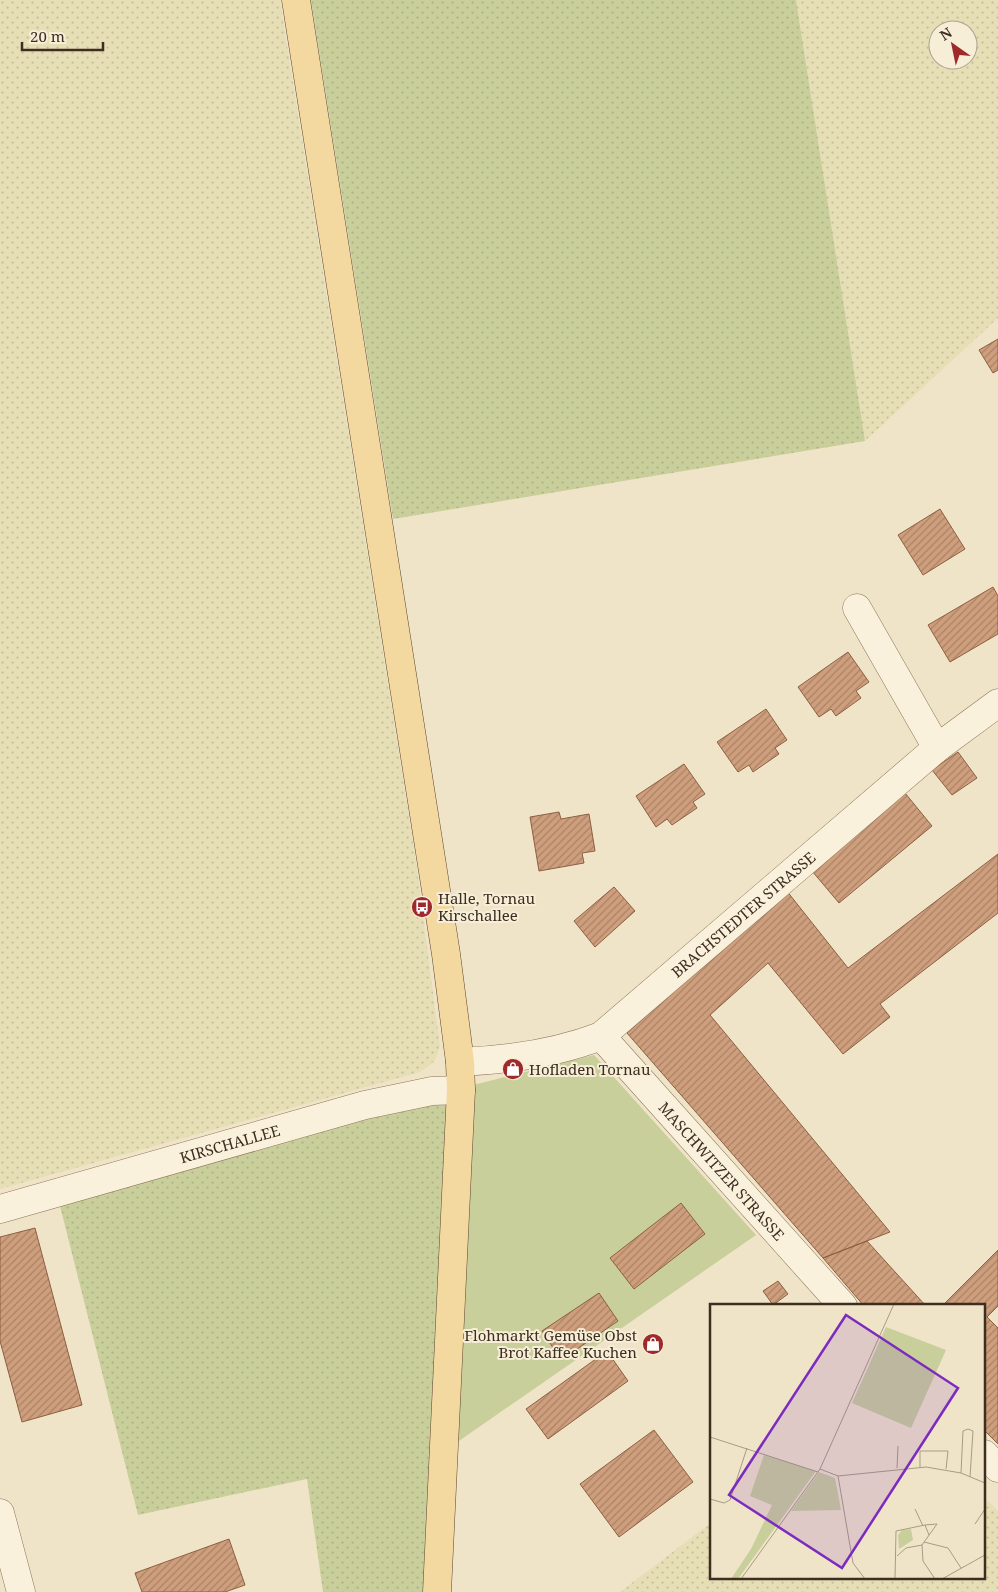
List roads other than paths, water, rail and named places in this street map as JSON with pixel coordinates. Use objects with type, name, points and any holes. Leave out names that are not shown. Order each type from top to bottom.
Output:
[{"type":"main road","points":[[296,0],[446,954],[460,1062],[461,1090],[437,1592]]},
{"type":"street","points":[[857,608],[937,748]]},
{"type":"street","name":"BRACHSTEDTER STRASSE","points":[[460,1062],[514,1057],[579,1044],[601,1036],[937,748],[998,703]]},
{"type":"street","name":"MASCHWITZER STRASSE","points":[[601,1036],[841,1304]]},
{"type":"street","name":"KIRSCHALLEE","points":[[0,1209],[365,1105],[432,1091],[461,1090]]},
{"type":"street","points":[[986,1456],[998,1468]]},
{"type":"street","points":[[0,1513],[21,1592]]},
{"type":"place","name":"Halle, Tornau Kirschallee","points":[[422,907]]},
{"type":"place","name":"Hofladen Tornau","points":[[513,1069]]},
{"type":"place","name":"Flohmarkt Gemüse Obst Brot Kaffee Kuchen","points":[[653,1344]]}]
